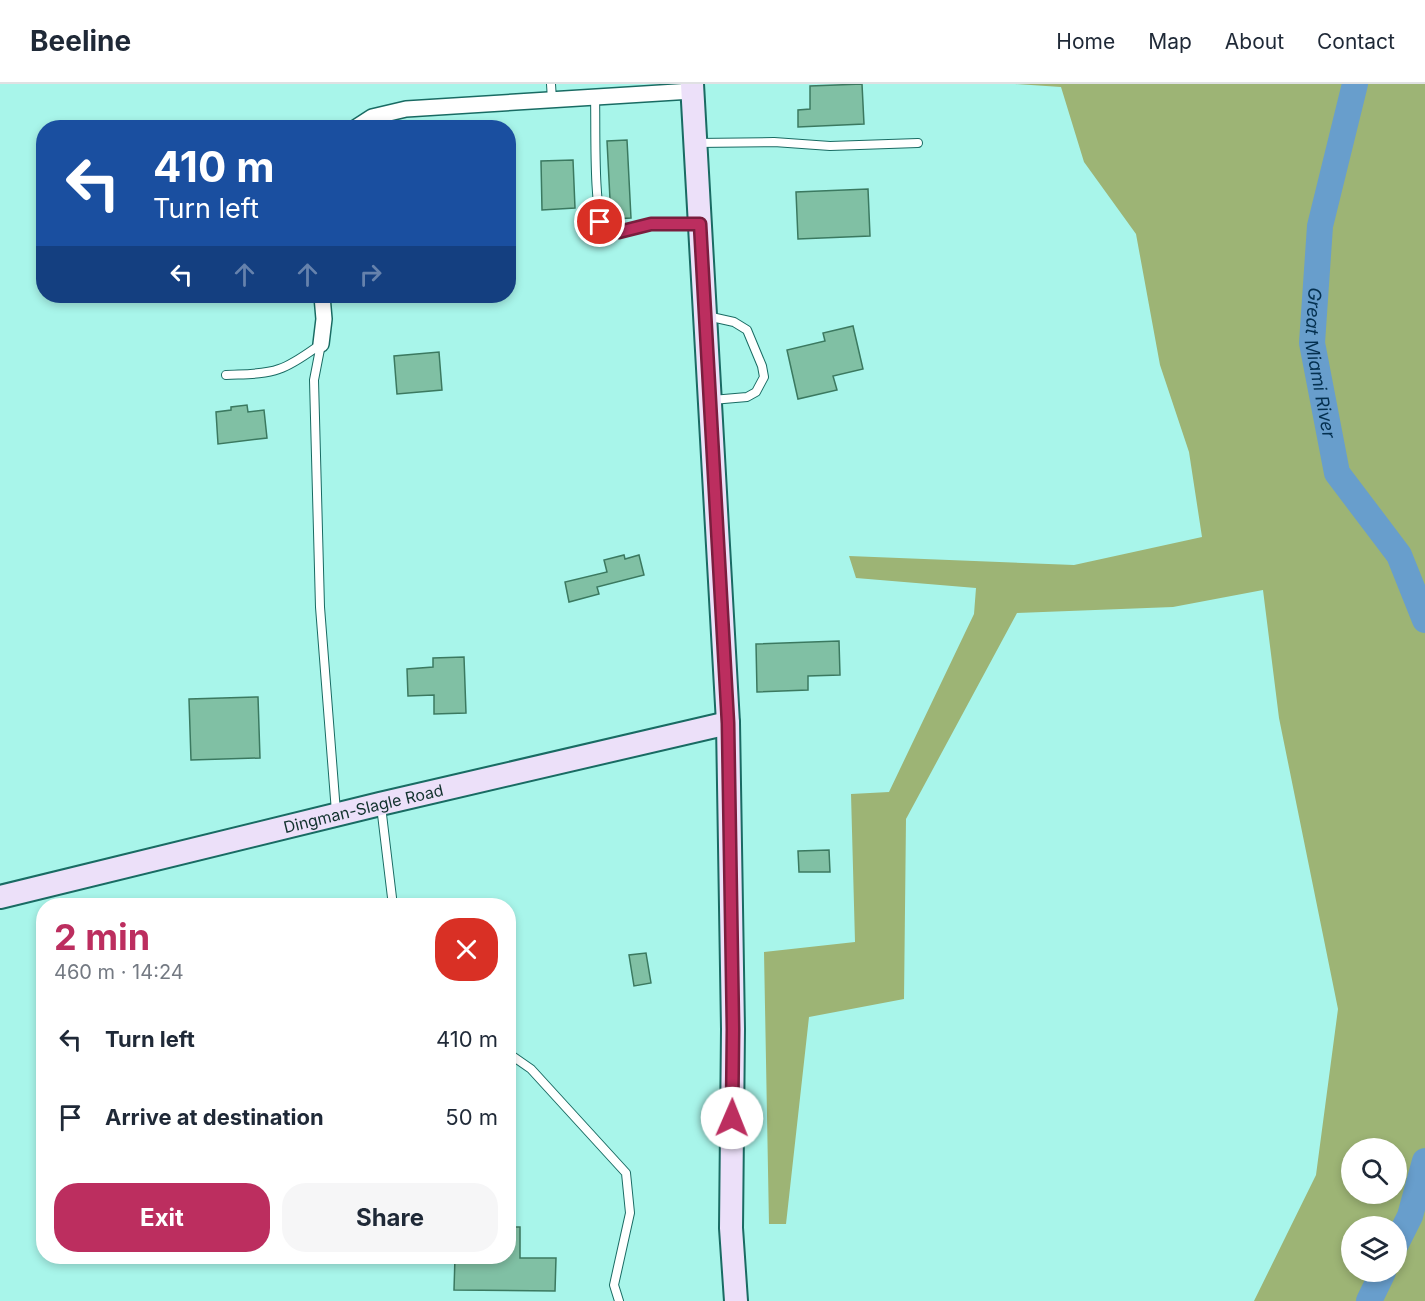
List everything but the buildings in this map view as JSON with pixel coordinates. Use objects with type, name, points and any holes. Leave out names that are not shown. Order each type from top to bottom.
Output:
[{"type":"main road","points":[[692,87],[728,723],[733,1029],[731,1228],[736,1301]]},
{"type":"main road","name":"Dingman-Slagle Road","points":[[0,897],[381,804],[728,723]]},
{"type":"street","points":[[368,120],[406,109],[595,97],[624,90],[692,87]]},
{"type":"street","points":[[321,344],[324,319],[323,303]]},
{"type":"lane","points":[[551,84],[552,100]]},
{"type":"lane","points":[[595,97],[600,222],[604,229],[619,232],[651,224],[700,224]]},
{"type":"lane","points":[[695,143],[774,142],[830,146],[918,143]]},
{"type":"lane","points":[[705,315],[734,322],[747,330],[756,347],[764,377],[756,392],[747,398],[710,400]]},
{"type":"lane","points":[[226,375],[279,370],[321,344]]},
{"type":"lane","points":[[321,344],[314,380],[320,607],[336,815]]},
{"type":"lane","points":[[381,804],[392,898]]},
{"type":"lane","points":[[516,1059],[531,1069],[626,1173],[630,1213],[614,1285],[619,1301]]},
{"type":"green space","points":[[1015,84],[1425,84],[1425,1301],[1254,1301],[1316,1175],[1338,1009],[1279,718],[1263,590],[1173,607],[1017,613],[906,819],[904,999],[809,1017],[786,1224],[769,1224],[764,952],[855,942],[851,794],[889,792],[974,614],[976,588],[856,578],[849,556],[1074,565],[1202,537],[1189,452],[1160,365],[1136,234],[1084,162],[1061,87]]},
{"type":"waterway","name":"Great Miami River","points":[[1355,84],[1320,226],[1312,343],[1337,473],[1399,555],[1425,620]]},
{"type":"waterway","name":"Great Miami River","points":[[1407,1222],[1425,1161]]},
{"type":"waterway","name":"Great Miami River","points":[[1369,1301],[1378,1282]]},
{"type":"route","points":[[600,222],[604,229],[619,232],[651,224],[700,224],[728,723],[733,1029],[732,1118]]}]
